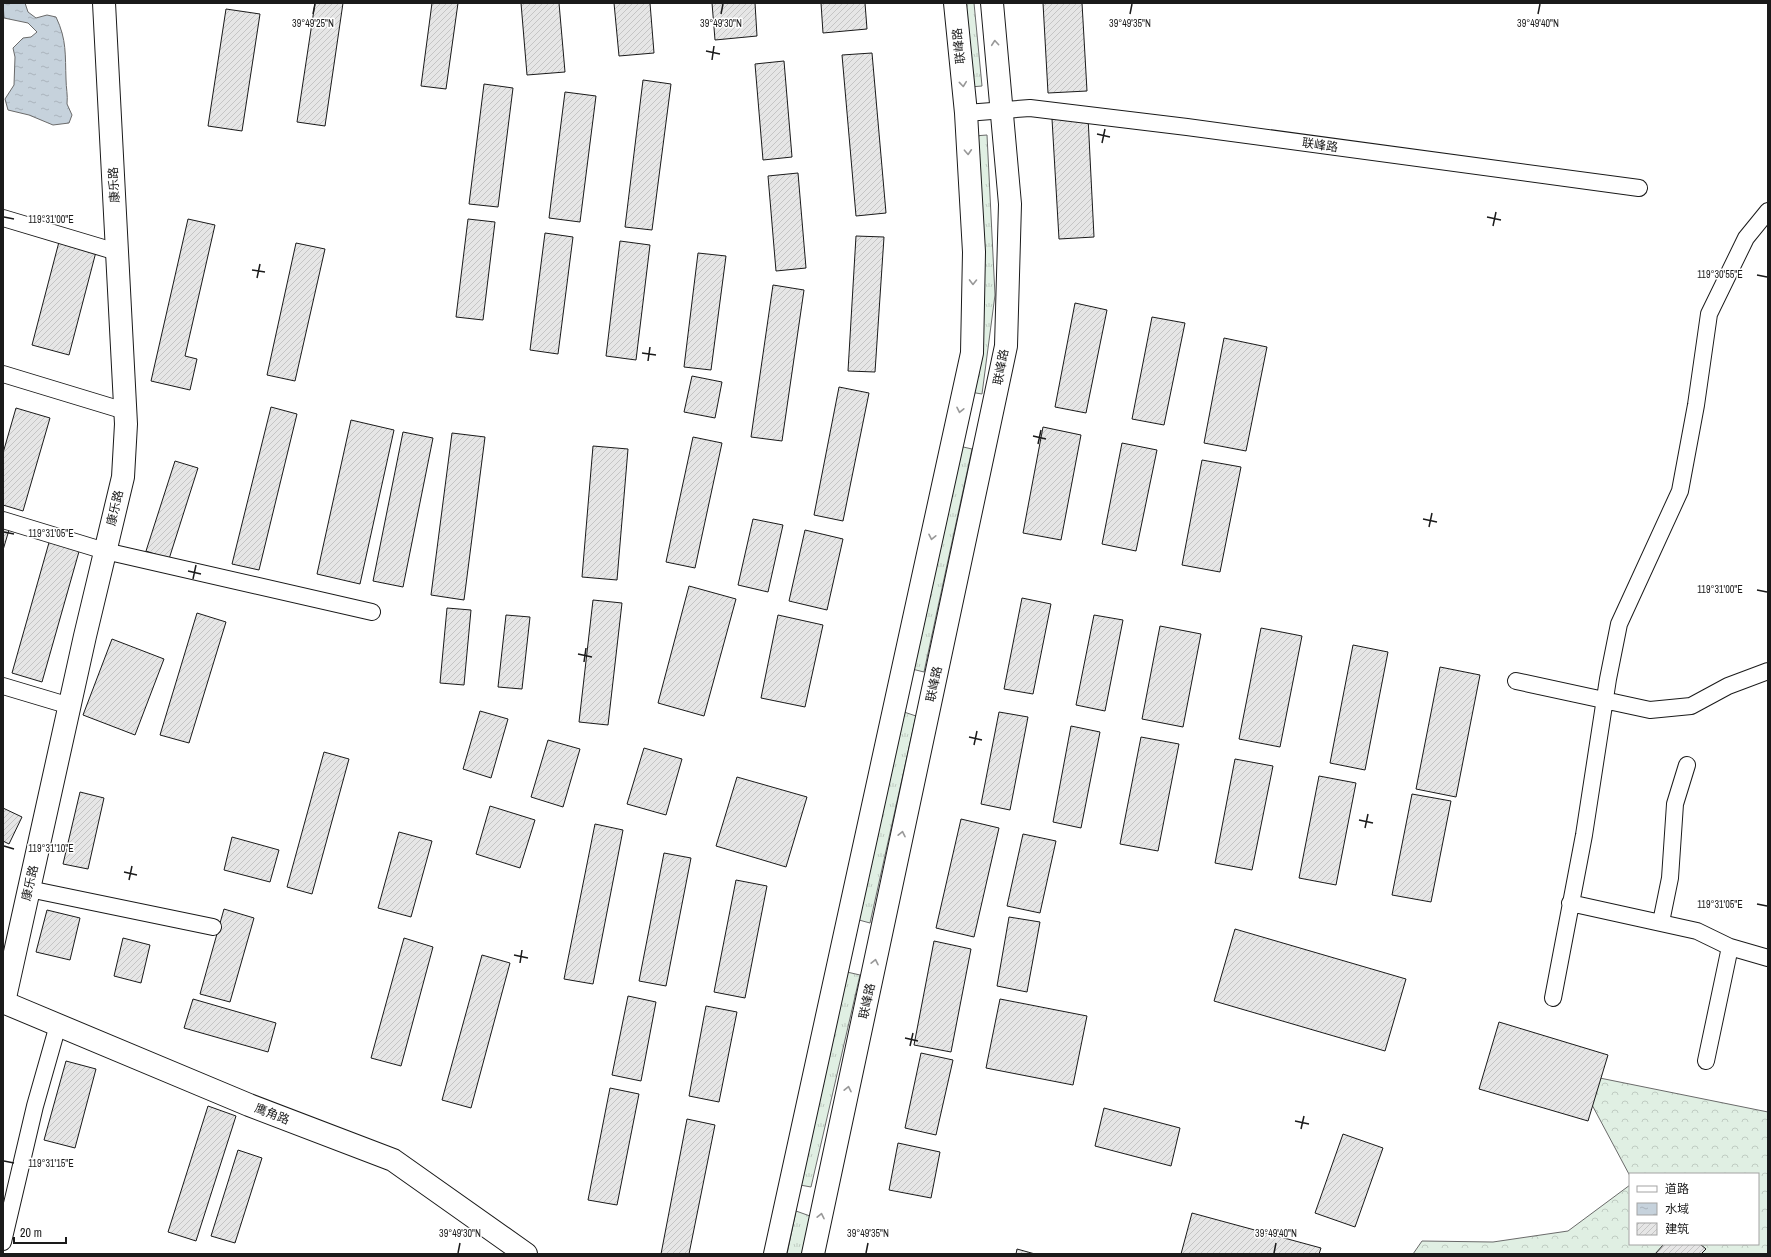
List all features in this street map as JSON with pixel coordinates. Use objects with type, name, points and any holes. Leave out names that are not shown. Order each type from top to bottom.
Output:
[{"type":"main road","name":"康乐路","points":[[3,1002],[123,477],[126,411],[104,3]]},
{"type":"main road","name":"联峰路","points":[[775,1254],[972,352],[974,252],[966,113],[955,3]]},
{"type":"main road","name":"联峰路","points":[[813,1254],[1006,346],[1010,204],[992,3]]},
{"type":"main road","name":"鹰角路","points":[[3,1002],[249,1105],[393,1160],[526,1254]]},
{"type":"street","name":"联峰路","points":[[966,113],[1030,108],[1187,127],[1639,188]]},
{"type":"street","points":[[1553,998],[1584,835],[1605,700],[1619,624],[1680,491],[1696,406],[1709,314],[1746,238],[1768,211]]},
{"type":"street","points":[[3,218],[117,252]]},
{"type":"street","points":[[3,374],[126,411]]},
{"type":"street","points":[[3,520],[105,552],[372,612]]},
{"type":"street","points":[[1516,681],[1650,710],[1691,706],[1728,686],[1768,672]]},
{"type":"street","points":[[3,686],[70,706]]},
{"type":"street","points":[[1661,922],[1670,878],[1675,804],[1687,765]]},
{"type":"street","points":[[29,889],[213,927]]},
{"type":"street","points":[[1570,903],[1696,931],[1730,947],[1768,958]]},
{"type":"street","points":[[1706,1060],[1730,947]]},
{"type":"street","points":[[3,1242],[35,1106],[58,1025]]},
{"type":"green space","points":[[962,3],[974,3],[982,86],[970,87]]},
{"type":"green space","points":[[987,135],[995,295],[982,394],[970,392],[974,136]]},
{"type":"green space","points":[[959,446],[972,449],[924,672],[912,669]]},
{"type":"green space","points":[[904,712],[916,716],[870,923],[859,920]]},
{"type":"green space","points":[[847,972],[860,975],[811,1187],[800,1185]]},
{"type":"green space","points":[[1575,1073],[1768,1112],[1768,1254],[1413,1254],[1422,1241],[1493,1242],[1568,1231],[1629,1186],[1629,1245],[1759,1245],[1759,1173],[1629,1174]]},
{"type":"green space","points":[[796,1211],[810,1216],[802,1254],[787,1254]]},
{"type":"water","points":[[3,3],[25,3],[28,12],[36,18],[47,15],[56,17],[60,25],[65,48],[67,104],[72,115],[69,123],[53,125],[29,115],[8,110],[5,99],[14,85],[15,57],[13,48],[23,38],[31,37],[37,32],[28,23],[4,18]]},
{"type":"building","points":[[315,3],[343,3],[325,126],[297,122]]},
{"type":"building","points":[[432,3],[458,3],[446,89],[421,86]]},
{"type":"building","points":[[521,3],[559,3],[565,72],[527,75]]},
{"type":"building","points":[[614,3],[650,3],[654,53],[619,56]]},
{"type":"building","points":[[712,3],[755,3],[757,36],[715,40]]},
{"type":"building","points":[[821,3],[865,3],[867,29],[823,33]]},
{"type":"building","points":[[1043,3],[1082,3],[1087,91],[1048,93]]},
{"type":"building","points":[[226,9],[260,14],[242,131],[208,126]]},
{"type":"building","points":[[872,53],[886,213],[856,216],[842,55]]},
{"type":"building","points":[[784,61],[792,157],[763,160],[755,64]]},
{"type":"building","points":[[643,80],[671,84],[652,230],[625,227]]},
{"type":"building","points":[[484,84],[513,88],[498,207],[469,204]]},
{"type":"building","points":[[565,92],[596,96],[580,222],[549,218]]},
{"type":"building","points":[[1088,117],[1094,237],[1059,239],[1052,119]]},
{"type":"building","points":[[798,173],[806,268],[776,271],[768,176]]},
{"type":"building","points":[[188,219],[215,225],[185,356],[197,359],[190,390],[151,381]]},
{"type":"building","points":[[468,219],[495,222],[483,320],[456,317]]},
{"type":"building","points":[[545,233],[573,237],[558,354],[530,350]]},
{"type":"building","points":[[856,236],[884,237],[875,372],[848,371]]},
{"type":"building","points":[[60,238],[97,248],[69,355],[32,345]]},
{"type":"building","points":[[620,241],[650,245],[636,360],[606,356]]},
{"type":"building","points":[[296,243],[325,249],[295,381],[267,375]]},
{"type":"building","points":[[698,253],[726,256],[711,370],[684,367]]},
{"type":"building","points":[[773,285],[804,290],[782,441],[751,437]]},
{"type":"building","points":[[1075,303],[1107,310],[1086,413],[1055,407]]},
{"type":"building","points":[[1152,317],[1185,323],[1164,425],[1132,419]]},
{"type":"building","points":[[1224,338],[1267,347],[1246,451],[1204,443]]},
{"type":"building","points":[[692,376],[722,382],[715,418],[684,412]]},
{"type":"building","points":[[839,387],[869,393],[843,521],[814,515]]},
{"type":"building","points":[[271,407],[297,414],[259,570],[232,564]]},
{"type":"building","points":[[16,408],[50,418],[23,511],[3,505],[3,453]]},
{"type":"building","points":[[351,420],[394,430],[360,584],[317,574]]},
{"type":"building","points":[[1043,427],[1081,435],[1061,540],[1023,533]]},
{"type":"building","points":[[403,432],[433,438],[403,587],[373,581]]},
{"type":"building","points":[[452,433],[485,437],[464,600],[431,595]]},
{"type":"building","points":[[693,437],[722,443],[695,568],[666,562]]},
{"type":"building","points":[[1122,443],[1157,450],[1136,551],[1102,544]]},
{"type":"building","points":[[593,446],[628,449],[617,580],[582,577]]},
{"type":"building","points":[[1202,460],[1241,467],[1220,572],[1182,565]]},
{"type":"building","points":[[175,461],[198,468],[169,559],[146,551]]},
{"type":"building","points":[[753,519],[783,525],[768,592],[738,585]]},
{"type":"building","points":[[3,528],[9,530],[3,550]]},
{"type":"building","points":[[805,530],[843,539],[827,610],[789,601]]},
{"type":"building","points":[[50,539],[80,548],[42,682],[12,673]]},
{"type":"building","points":[[689,586],[736,599],[704,716],[658,703]]},
{"type":"building","points":[[1022,598],[1051,604],[1033,694],[1004,689]]},
{"type":"building","points":[[593,600],[622,603],[608,725],[579,722]]},
{"type":"building","points":[[447,608],[471,610],[464,685],[440,683]]},
{"type":"building","points":[[197,613],[226,622],[189,743],[160,735]]},
{"type":"building","points":[[506,615],[530,617],[522,689],[498,687]]},
{"type":"building","points":[[778,615],[823,625],[805,707],[761,698]]},
{"type":"building","points":[[1094,615],[1123,620],[1105,711],[1076,705]]},
{"type":"building","points":[[1160,626],[1201,634],[1183,727],[1142,719]]},
{"type":"building","points":[[1261,628],[1302,636],[1280,747],[1239,739]]},
{"type":"building","points":[[112,639],[164,659],[135,735],[83,715]]},
{"type":"building","points":[[1353,645],[1388,652],[1365,770],[1330,763]]},
{"type":"building","points":[[1440,667],[1480,675],[1456,797],[1416,789]]},
{"type":"building","points":[[480,711],[508,719],[491,778],[463,769]]},
{"type":"building","points":[[999,712],[1028,717],[1010,810],[981,804]]},
{"type":"building","points":[[1071,726],[1100,732],[1081,828],[1053,822]]},
{"type":"building","points":[[1141,737],[1179,744],[1158,851],[1120,844]]},
{"type":"building","points":[[548,740],[580,749],[563,807],[531,797]]},
{"type":"building","points":[[644,748],[682,759],[666,815],[627,804]]},
{"type":"building","points":[[324,752],[349,759],[312,894],[287,887]]},
{"type":"building","points":[[1235,759],[1273,766],[1252,870],[1215,863]]},
{"type":"building","points":[[1319,776],[1356,783],[1336,885],[1299,878]]},
{"type":"building","points":[[737,777],[807,797],[786,867],[716,846]]},
{"type":"building","points":[[80,792],[104,798],[88,869],[63,864]]},
{"type":"building","points":[[1412,794],[1451,801],[1431,902],[1392,895]]},
{"type":"building","points":[[490,806],[535,820],[520,868],[476,854]]},
{"type":"building","points":[[3,808],[22,817],[9,844],[3,841]]},
{"type":"building","points":[[961,819],[999,828],[974,937],[936,928]]},
{"type":"building","points":[[595,824],[623,830],[593,984],[564,979]]},
{"type":"building","points":[[399,832],[432,841],[411,917],[378,908]]},
{"type":"building","points":[[1023,834],[1056,841],[1040,913],[1007,906]]},
{"type":"building","points":[[232,837],[279,850],[270,882],[224,870]]},
{"type":"building","points":[[664,853],[691,858],[666,986],[639,981]]},
{"type":"building","points":[[736,880],[767,886],[745,998],[714,992]]},
{"type":"building","points":[[224,909],[254,918],[230,1002],[200,994]]},
{"type":"building","points":[[47,910],[80,918],[70,960],[36,952]]},
{"type":"building","points":[[1009,917],[1040,922],[1027,992],[997,986]]},
{"type":"building","points":[[1235,929],[1406,979],[1385,1051],[1214,1001]]},
{"type":"building","points":[[123,938],[150,945],[141,983],[114,976]]},
{"type":"building","points":[[404,938],[433,947],[401,1066],[371,1058]]},
{"type":"building","points":[[934,941],[971,949],[951,1052],[914,1045]]},
{"type":"building","points":[[482,955],[510,963],[471,1108],[442,1100]]},
{"type":"building","points":[[628,996],[656,1002],[641,1081],[612,1075]]},
{"type":"building","points":[[193,999],[276,1023],[268,1052],[184,1028]]},
{"type":"building","points":[[1000,999],[1087,1016],[1073,1085],[986,1068]]},
{"type":"building","points":[[706,1006],[737,1012],[719,1102],[689,1096]]},
{"type":"building","points":[[1499,1022],[1608,1055],[1588,1121],[1479,1089]]},
{"type":"building","points":[[921,1053],[953,1060],[936,1135],[905,1128]]},
{"type":"building","points":[[66,1061],[96,1069],[75,1148],[44,1140]]},
{"type":"building","points":[[610,1088],[639,1094],[617,1205],[588,1200]]},
{"type":"building","points":[[208,1106],[236,1116],[196,1241],[168,1232]]},
{"type":"building","points":[[1104,1108],[1180,1128],[1171,1166],[1095,1146]]},
{"type":"building","points":[[687,1119],[715,1125],[689,1254],[661,1254]]},
{"type":"building","points":[[1343,1134],[1383,1148],[1355,1227],[1315,1213]]},
{"type":"building","points":[[898,1143],[940,1152],[931,1198],[889,1190]]},
{"type":"building","points":[[238,1150],[262,1158],[235,1243],[211,1236]]},
{"type":"building","points":[[1192,1213],[1321,1248],[1319,1254],[1181,1254]]},
{"type":"building","points":[[1663,1245],[1701,1245],[1706,1249],[1701,1254],[1655,1254]]},
{"type":"building","points":[[1017,1249],[1035,1254],[1016,1254]]}]
